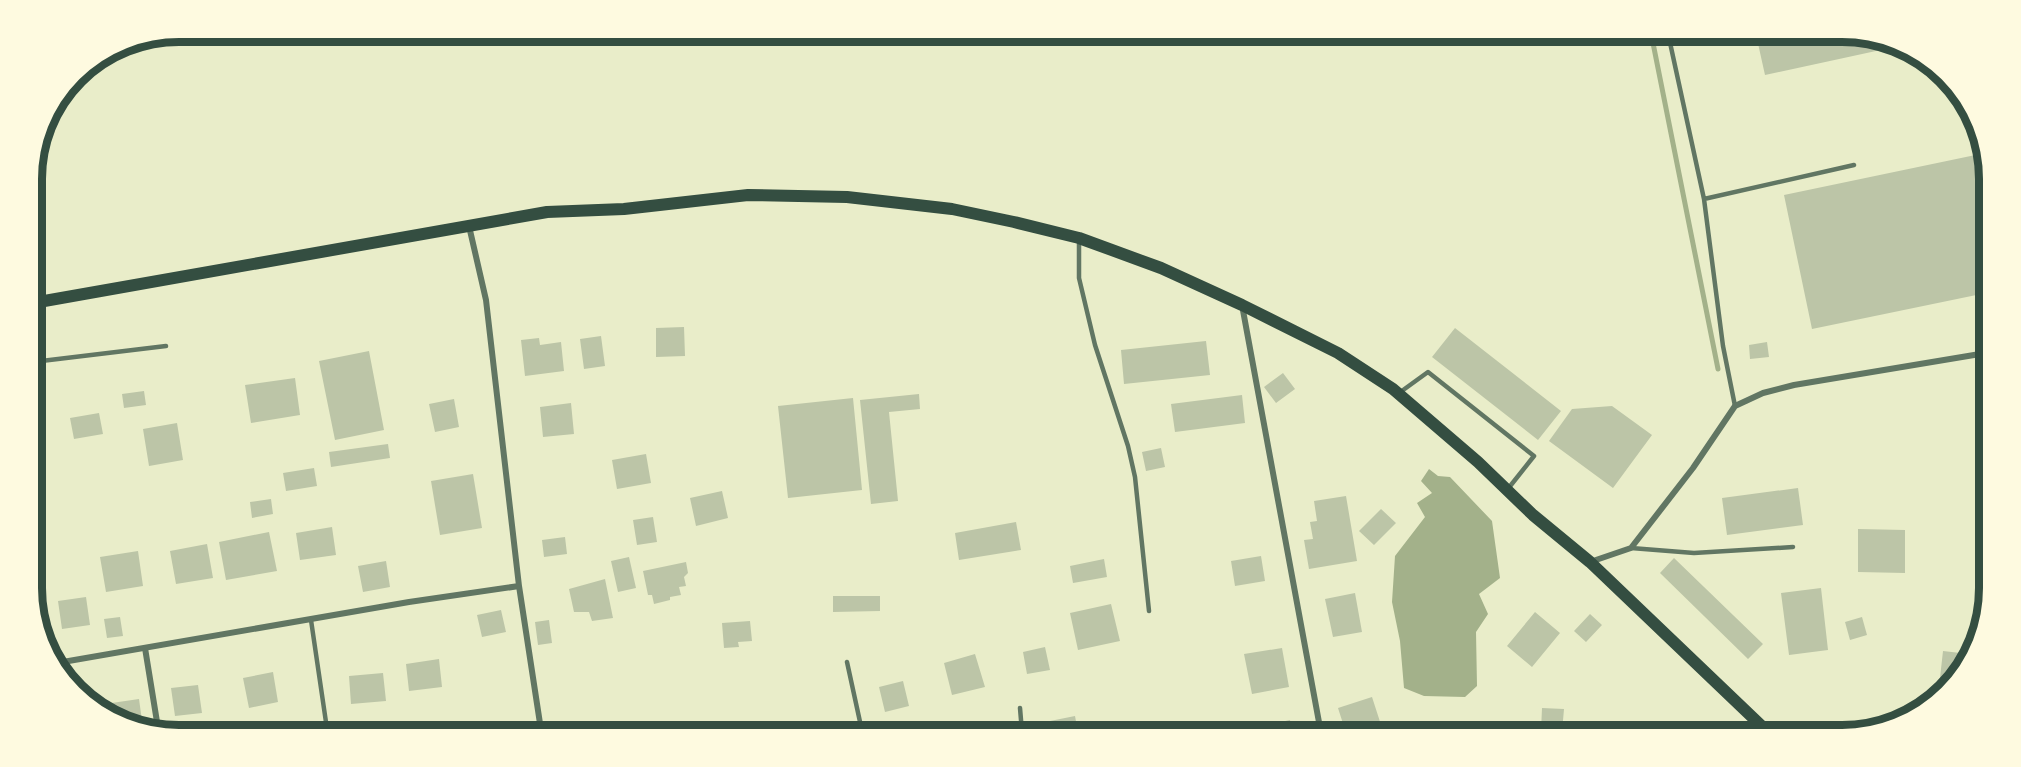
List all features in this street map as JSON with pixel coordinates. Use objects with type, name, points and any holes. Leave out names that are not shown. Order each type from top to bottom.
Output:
[{"type":"main road","points":[[42,301],[547,212],[624,209],[748,195],[847,197],[952,209],[1014,222],[1078,238],[1161,268],[1338,353],[1398,394],[1465,450],[1533,515],[1590,562],[1761,725]]},
{"type":"street","points":[[469,226],[486,300],[519,586],[540,725]]},
{"type":"street","points":[[1242,305],[1320,725]]},
{"type":"street","points":[[1590,562],[1631,548],[1693,468],[1735,406],[1763,393],[1794,385],[1979,354]]},
{"type":"street","points":[[64,662],[409,602],[519,586]]},
{"type":"street","points":[[145,648],[157,723]]},
{"type":"lane","points":[[1670,42],[1704,199],[1723,346],[1735,406]]},
{"type":"lane","points":[[1704,199],[1854,165]]},
{"type":"lane","points":[[1078,238],[1078,278],[1095,345],[1128,446],[1135,477],[1149,611]]},
{"type":"lane","points":[[42,361],[166,346]]},
{"type":"lane","points":[[1398,394],[1428,372],[1534,456],[1508,490]]},
{"type":"lane","points":[[1631,548],[1694,553],[1792,547]]},
{"type":"lane","points":[[311,620],[326,725]]},
{"type":"lane","points":[[847,662],[861,725]]},
{"type":"lane","points":[[1020,708],[1021,725]]},
{"type":"shaded area","points":[[1429,469],[1438,476],[1450,477],[1492,521],[1500,578],[1479,594],[1488,614],[1476,632],[1477,686],[1465,697],[1424,696],[1404,688],[1400,641],[1392,602],[1395,556],[1425,517],[1417,503],[1432,493],[1421,481]]},
{"type":"building","points":[[1758,42],[1851,42],[1886,49],[1765,75]]},
{"type":"building","points":[[1977,155],[1979,179],[1979,294],[1812,329],[1784,195]]},
{"type":"building","points":[[684,327],[685,356],[656,357],[656,328]]},
{"type":"building","points":[[1455,328],[1561,411],[1538,440],[1432,357]]},
{"type":"building","points":[[601,336],[605,366],[584,369],[580,339]]},
{"type":"building","points":[[539,338],[540,345],[561,342],[564,371],[525,376],[521,340]]},
{"type":"building","points":[[1206,341],[1210,375],[1124,384],[1121,350]]},
{"type":"building","points":[[1767,342],[1769,357],[1750,359],[1749,345]]},
{"type":"building","points":[[369,351],[384,430],[335,440],[319,361]]},
{"type":"building","points":[[1283,373],[1295,389],[1276,403],[1264,387]]},
{"type":"building","points":[[295,378],[300,415],[251,423],[245,385]]},
{"type":"building","points":[[144,391],[146,405],[124,408],[122,394]]},
{"type":"building","points":[[919,394],[920,409],[889,412],[898,501],[871,504],[860,400]]},
{"type":"building","points":[[1242,395],[1245,423],[1175,432],[1171,404]]},
{"type":"building","points":[[853,398],[862,490],[788,498],[778,406]]},
{"type":"building","points":[[454,399],[459,427],[435,432],[429,404]]},
{"type":"building","points":[[571,403],[574,434],[543,437],[540,407]]},
{"type":"building","points":[[1612,406],[1652,435],[1613,488],[1549,441],[1572,409]]},
{"type":"building","points":[[99,413],[103,434],[74,439],[70,418]]},
{"type":"building","points":[[177,423],[183,460],[149,466],[143,429]]},
{"type":"building","points":[[388,444],[390,458],[331,467],[329,452]]},
{"type":"building","points":[[1161,448],[1165,467],[1146,471],[1142,452]]},
{"type":"building","points":[[646,454],[651,483],[617,489],[612,460]]},
{"type":"building","points":[[314,468],[317,486],[286,491],[283,473]]},
{"type":"building","points":[[473,474],[482,528],[440,535],[431,481]]},
{"type":"building","points":[[1798,488],[1803,525],[1727,535],[1722,498]]},
{"type":"building","points":[[722,491],[728,518],[696,526],[690,498]]},
{"type":"building","points":[[1346,496],[1357,561],[1309,569],[1304,540],[1313,539],[1310,522],[1317,521],[1314,501]]},
{"type":"building","points":[[271,499],[273,514],[252,518],[250,502]]},
{"type":"building","points":[[1381,509],[1396,523],[1374,545],[1359,531]]},
{"type":"building","points":[[653,517],[657,542],[637,545],[633,520]]},
{"type":"building","points":[[1016,522],[1021,550],[959,560],[955,533]]},
{"type":"building","points":[[332,527],[336,555],[300,560],[296,533]]},
{"type":"building","points":[[1858,529],[1905,530],[1905,573],[1858,572]]},
{"type":"building","points":[[269,532],[277,571],[226,580],[219,542]]},
{"type":"building","points":[[565,537],[567,554],[544,557],[542,540]]},
{"type":"building","points":[[207,544],[213,578],[176,584],[170,551]]},
{"type":"building","points":[[138,551],[143,586],[106,592],[100,557]]},
{"type":"building","points":[[1261,556],[1265,581],[1235,586],[1231,561]]},
{"type":"building","points":[[629,557],[636,588],[618,592],[611,561]]},
{"type":"building","points":[[1674,558],[1763,644],[1748,659],[1660,573]]},
{"type":"building","points":[[1104,559],[1107,577],[1073,583],[1070,566]]},
{"type":"building","points":[[386,561],[390,587],[363,592],[358,566]]},
{"type":"building","points":[[686,562],[688,573],[684,577],[686,586],[679,587],[681,595],[654,604],[652,595],[648,595],[643,571]]},
{"type":"building","points":[[605,579],[613,618],[592,621],[589,612],[574,612],[569,589]]},
{"type":"building","points":[[1821,588],[1828,650],[1789,655],[1781,593]]},
{"type":"building","points":[[1355,593],[1362,632],[1333,637],[1325,599]]},
{"type":"building","points":[[833,596],[880,596],[880,611],[833,612]]},
{"type":"building","points":[[86,597],[90,625],[62,629],[58,601]]},
{"type":"building","points":[[1111,604],[1120,641],[1078,650],[1070,613]]},
{"type":"building","points":[[501,610],[506,632],[482,637],[477,615]]},
{"type":"building","points":[[1535,612],[1560,633],[1532,667],[1507,646]]},
{"type":"building","points":[[1590,614],[1602,625],[1586,642],[1574,631]]},
{"type":"building","points":[[120,617],[123,636],[107,638],[104,619]]},
{"type":"building","points":[[1862,617],[1867,635],[1850,640],[1845,622]]},
{"type":"building","points":[[549,620],[552,643],[538,645],[535,622]]},
{"type":"building","points":[[750,621],[752,641],[738,642],[739,647],[724,648],[722,623]]},
{"type":"building","points":[[1045,647],[1050,670],[1027,674],[1023,652]]},
{"type":"building","points":[[1282,648],[1289,687],[1252,694],[1244,654]]},
{"type":"building","points":[[1943,651],[1962,653],[1951,672],[1945,678],[1940,678]]},
{"type":"building","points":[[975,654],[985,687],[952,695],[944,663]]},
{"type":"building","points":[[439,659],[442,687],[409,691],[406,664]]},
{"type":"building","points":[[273,672],[278,702],[249,708],[243,678]]},
{"type":"building","points":[[383,673],[386,701],[351,704],[349,676]]},
{"type":"building","points":[[903,681],[909,706],[885,712],[879,687]]},
{"type":"building","points":[[198,685],[202,713],[175,716],[171,688]]},
{"type":"building","points":[[1372,697],[1381,725],[1343,725],[1338,708]]},
{"type":"building","points":[[139,699],[142,720],[118,711],[106,704]]},
{"type":"building","points":[[1542,708],[1564,709],[1563,725],[1541,725]]},
{"type":"building","points":[[1075,716],[1077,725],[1046,725],[1045,722]]},
{"type":"building","points":[[1290,720],[1291,725],[1266,725]]},
{"type":"waterway","points":[[1653,42],[1718,369]]}]
